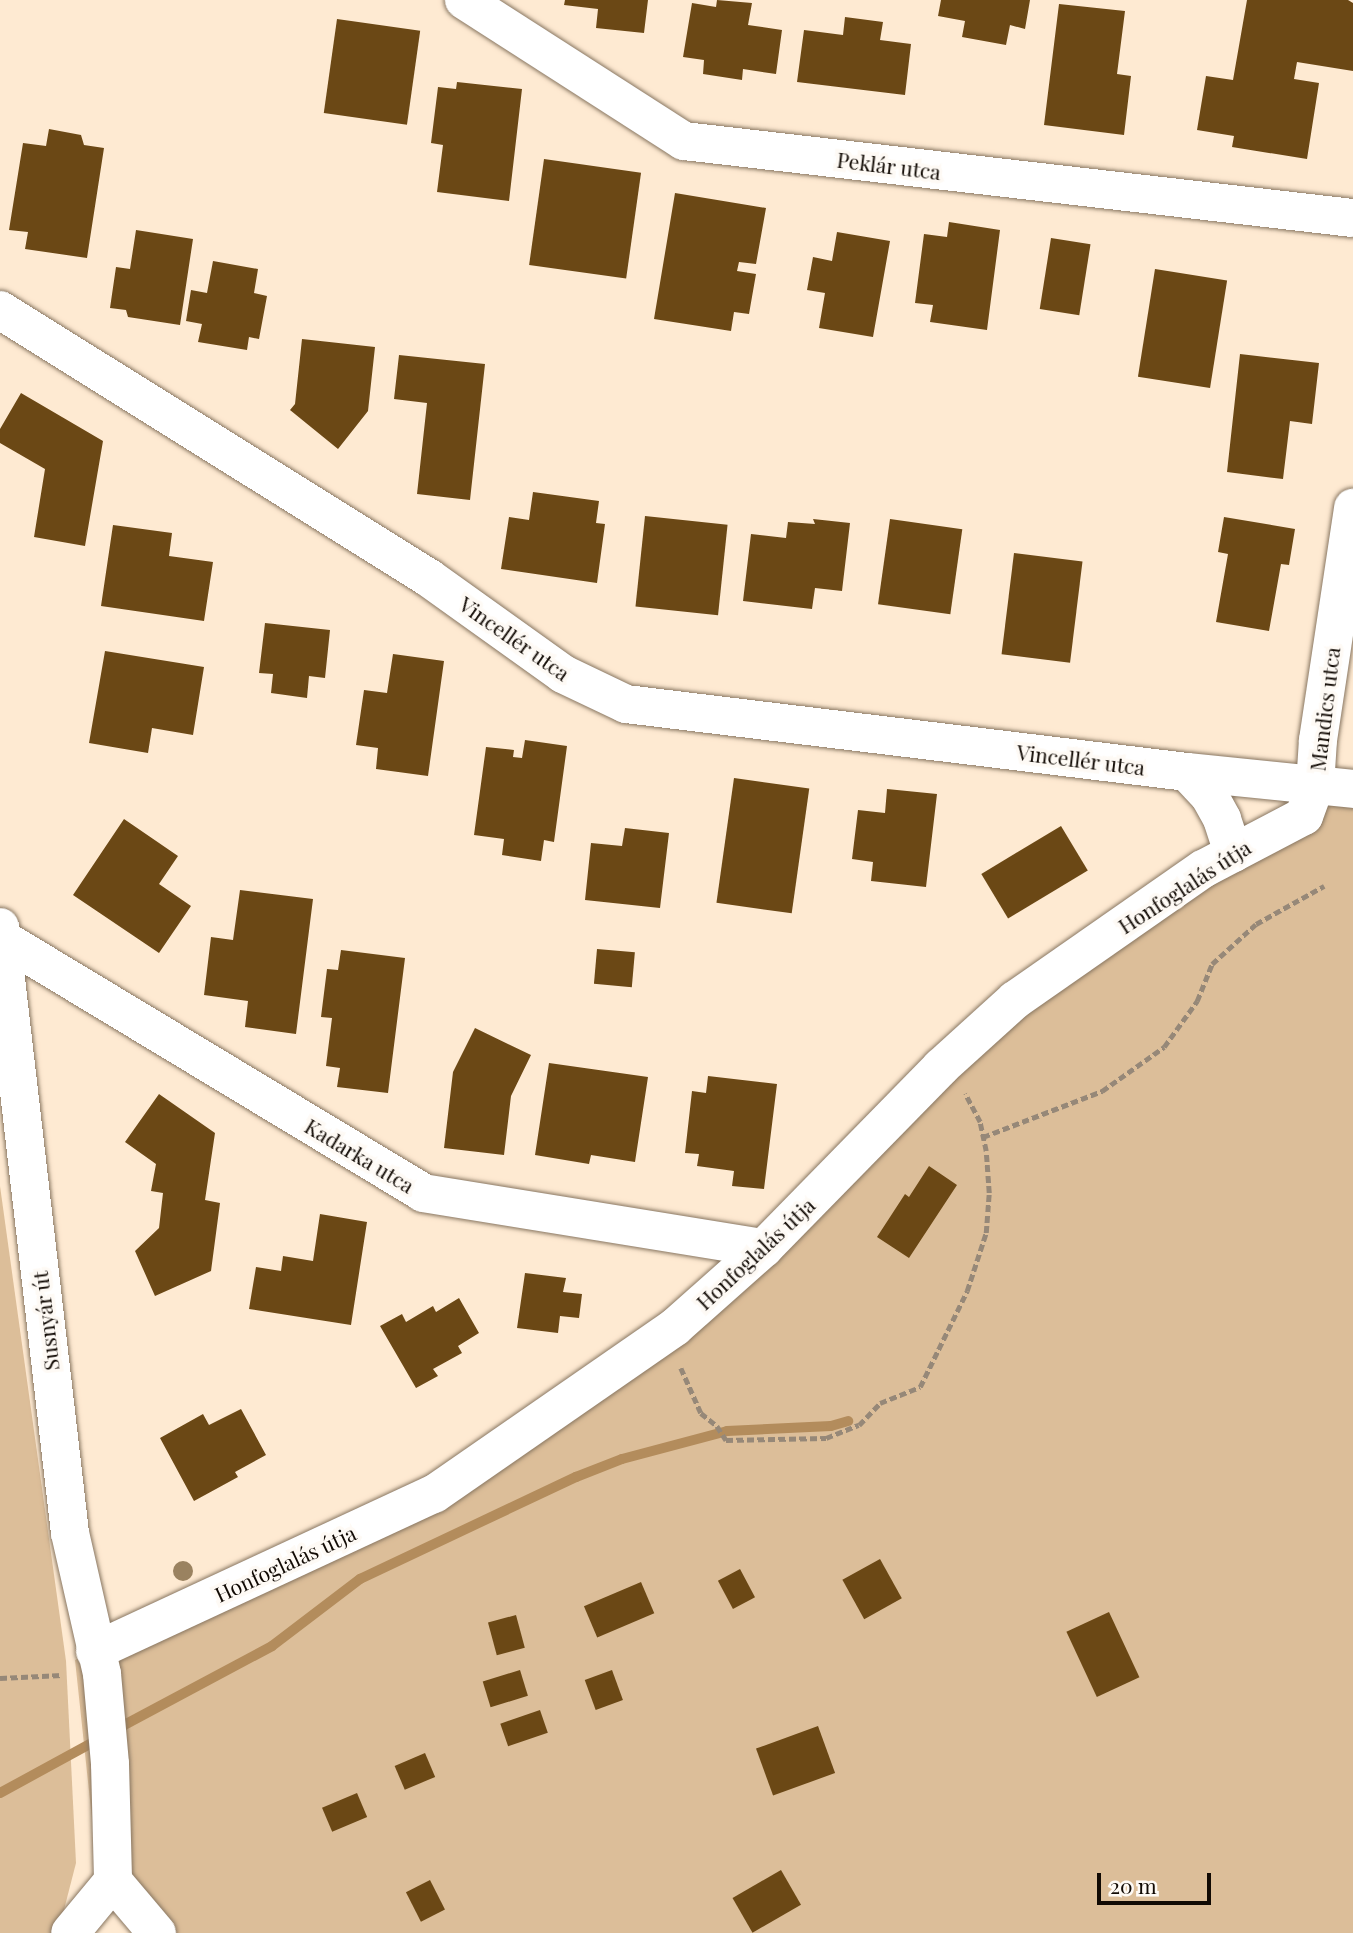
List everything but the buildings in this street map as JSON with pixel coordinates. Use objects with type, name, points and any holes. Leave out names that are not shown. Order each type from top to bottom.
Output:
[{"type":"street","name":"Peklár utca","points":[[464,0],[684,141],[1353,218]]},
{"type":"street","name":"Vincellér utca","points":[[0,310],[429,578],[563,674],[626,704],[1315,786]]},
{"type":"street","name":"Mandics utca","points":[[1315,786],[1318,740],[1353,508]]},
{"type":"street","points":[[1186,772],[1210,796],[1222,819],[1233,853]]},
{"type":"street","points":[[1315,786],[1353,789]]},
{"type":"street","name":"Honfoglalás útja","points":[[98,1663],[434,1494],[676,1327],[764,1248],[941,1068],[1016,1000],[1203,869],[1304,816],[1315,786]]},
{"type":"street","name":"Kadarka utca","points":[[1,933],[423,1193],[764,1248]]},
{"type":"street","name":"Susnyár út","points":[[1,933],[70,1533],[106,1713],[113,1881]]},
{"type":"street","points":[[70,1933],[113,1881],[157,1933]]},
{"type":"path","points":[[983,1137],[1102,1091],[1164,1047],[1197,1001],[1212,964],[1256,924],[1324,886]]},
{"type":"path","points":[[676,1327],[674,1353],[701,1413],[716,1426],[726,1440],[826,1438],[859,1425],[880,1403],[920,1387],[967,1291],[986,1233],[989,1193],[983,1137],[969,1097],[941,1068]]},
{"type":"path","points":[[0,1678],[98,1663]]},
{"type":"shaded area","points":[[1353,789],[1353,1933],[139,1933],[95,1847],[75,1660],[434,1494],[676,1327],[941,1067]]},
{"type":"shaded area","points":[[0,1186],[66,1661],[76,1863],[58,1933],[0,1933]]},
{"type":"waterway","points":[[113,1731],[272,1646],[360,1579],[576,1477],[622,1459],[727,1431],[831,1426],[848,1421]]},
{"type":"waterway","points":[[0,1793],[99,1739]]}]
